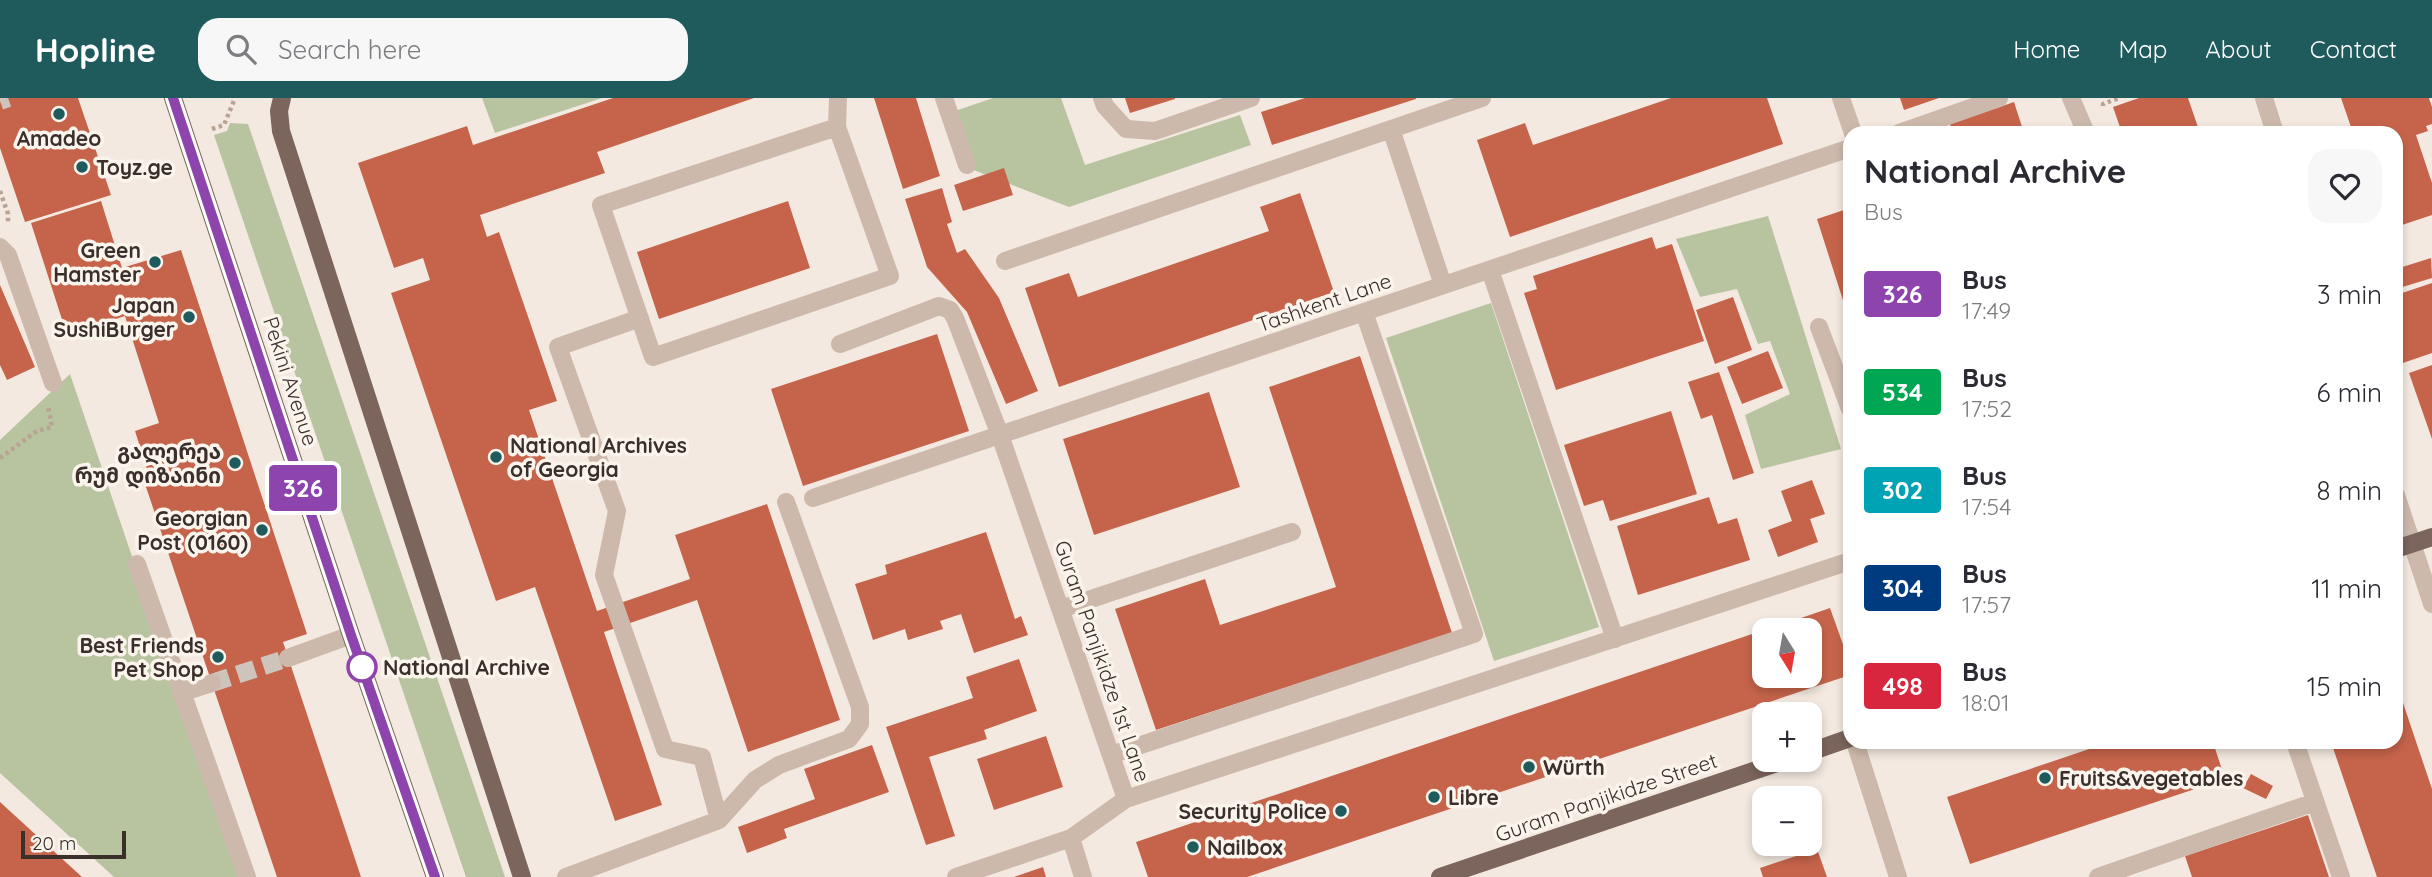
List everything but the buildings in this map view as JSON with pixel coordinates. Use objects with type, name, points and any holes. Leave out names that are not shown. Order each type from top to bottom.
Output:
[{"type":"main road","name":"Pekini Avenue","points":[[173,98],[351,635],[435,877]]},
{"type":"main road","points":[[282,98],[279,111],[281,131],[522,877]]},
{"type":"main road","points":[[2404,547],[2432,537]]},
{"type":"main road","points":[[1822,748],[1843,740]]},
{"type":"main road","name":"Guram Panjikidze Street","points":[[1440,877],[1752,771]]},
{"type":"street","points":[[837,127],[601,205],[653,357],[890,276],[837,127],[838,98]]},
{"type":"street","points":[[944,98],[967,165]]},
{"type":"street","points":[[1102,98],[1105,106],[1126,129],[1155,131],[1251,98]]},
{"type":"street","points":[[1005,261],[1482,98]]},
{"type":"street","points":[[1841,98],[1851,126]]},
{"type":"street","points":[[1919,126],[1999,98]]},
{"type":"street","points":[[2071,98],[2083,126]]},
{"type":"street","points":[[2264,98],[2274,126]]},
{"type":"street","points":[[1391,129],[1443,285]]},
{"type":"street","name":"Tashkent Lane","points":[[813,498],[1843,150]]},
{"type":"street","points":[[0,247],[8,255],[53,383]]},
{"type":"street","points":[[1490,270],[1615,639]]},
{"type":"street","name":"Guram Panjikidze 1st Lane","points":[[841,344],[939,306],[950,310],[1000,435],[1126,799],[1071,838],[956,877]]},
{"type":"street","points":[[1111,755],[1474,634],[1364,312]]},
{"type":"street","points":[[640,318],[558,347],[617,511],[604,575],[665,749],[702,757],[719,820]]},
{"type":"street","points":[[1819,327],[1843,390]]},
{"type":"street","points":[[566,877],[719,820],[755,780],[779,765],[849,739],[860,724],[860,707],[786,502]]},
{"type":"street","points":[[1060,609],[1292,531]]},
{"type":"street","points":[[2404,547],[2432,604]]},
{"type":"street","points":[[1126,799],[1843,563]]},
{"type":"street","points":[[137,564],[247,877]]},
{"type":"street","points":[[288,658],[351,635]]},
{"type":"street","points":[[181,693],[212,682]]},
{"type":"street","points":[[1857,749],[1898,877]]},
{"type":"street","points":[[2297,749],[2341,877]]},
{"type":"street","points":[[2098,877],[2315,802]]},
{"type":"street","points":[[1071,838],[1083,877]]},
{"type":"path","points":[[212,129],[224,125],[235,98]]},
{"type":"path","points":[[0,458],[37,431],[52,426],[46,396],[53,383]]},
{"type":"green space","points":[[482,98],[602,98],[495,133]]},
{"type":"green space","points":[[993,98],[1061,98],[1085,165],[1240,115],[1251,145],[1069,207],[971,169],[952,112]]},
{"type":"green space","points":[[230,123],[248,124],[505,877],[466,877],[214,135],[227,131]]},
{"type":"green space","points":[[1768,216],[1841,449],[1761,469],[1745,415],[1790,394],[1770,341],[1758,344],[1737,289],[1700,297],[1676,239]]},
{"type":"green space","points":[[1491,303],[1599,627],[1494,661],[1386,338]]},
{"type":"green space","points":[[70,374],[241,877],[114,877],[0,773],[0,440]]},
{"type":"tunnel","points":[[0,101],[8,98]]},
{"type":"tunnel","points":[[212,683],[288,658]]},
{"type":"bus line","name":"326","points":[[173,98],[351,635],[435,877]]},
{"type":"place","name":"Amadeo","points":[[59,114]]},
{"type":"place","name":"Toyz.ge","points":[[82,167]]},
{"type":"place","name":"Green Hamster","points":[[155,262]]},
{"type":"place","name":"Japan SushiBurger","points":[[189,317]]},
{"type":"place","name":"National Archives of Georgia","points":[[496,457]]},
{"type":"place","name":"გალერეა რუმ დიზაინი","points":[[235,463]]},
{"type":"place","name":"Georgian Post (0160)","points":[[262,530]]},
{"type":"place","name":"Best Friends Pet Shop","points":[[218,657]]},
{"type":"place","name":"National Archive","points":[[362,667]]},
{"type":"place","name":"Würth","points":[[1529,767]]},
{"type":"place","name":"Fruits&vegetables","points":[[2045,778]]},
{"type":"place","name":"Libre","points":[[1434,797]]},
{"type":"place","name":"Security Police","points":[[1341,811]]},
{"type":"place","name":"Nailbox","points":[[1193,847]]}]
